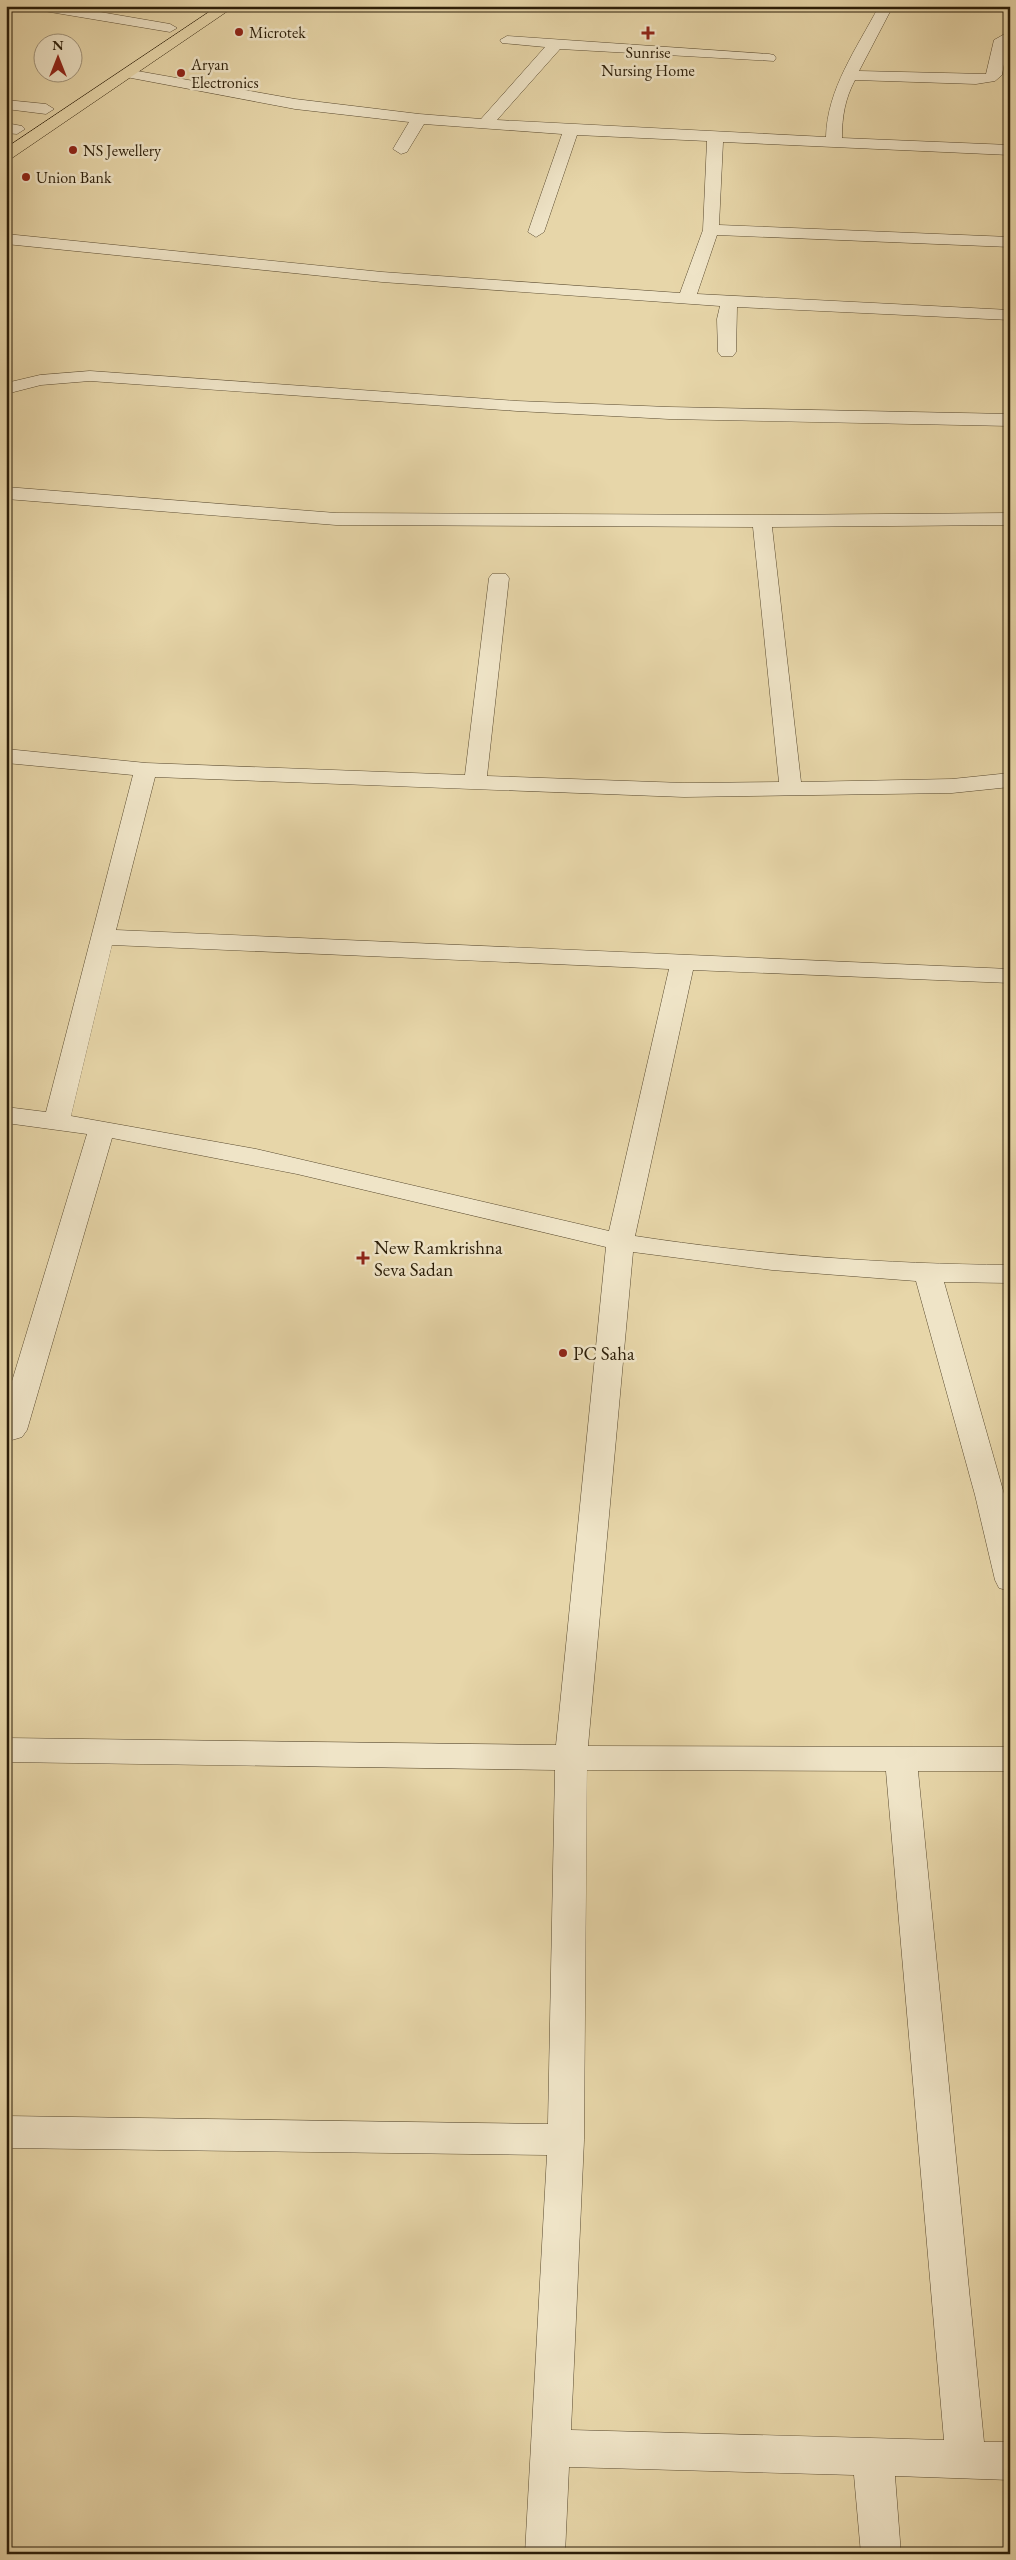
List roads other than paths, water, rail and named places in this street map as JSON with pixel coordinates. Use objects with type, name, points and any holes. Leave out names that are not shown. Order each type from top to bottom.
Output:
[{"type":"main road","points":[[85,84],[202,6]]},
{"type":"main road","points":[[6,155],[228,6]]},
{"type":"main road","points":[[108,70],[126,74]]},
{"type":"main road","points":[[10,131],[61,99]]},
{"type":"street","points":[[38,6],[170,28]]},
{"type":"street","points":[[834,141],[834,122],[839,96],[886,6]]},
{"type":"street","points":[[850,76],[976,80],[990,78],[995,75],[1001,40],[1010,36]]},
{"type":"street","points":[[507,40],[769,58]]},
{"type":"street","points":[[485,124],[556,44]]},
{"type":"street","points":[[126,74],[295,104],[420,119],[571,130],[1010,150]]},
{"type":"street","points":[[6,104],[46,109]]},
{"type":"street","points":[[401,149],[420,119]]},
{"type":"street","points":[[536,232],[571,130]]},
{"type":"street","points":[[687,298],[711,230],[715,136]]},
{"type":"street","points":[[711,230],[1010,242]]},
{"type":"street","points":[[6,238],[198,261],[830,308],[1010,315]]},
{"type":"street","points":[[727,352],[726,319],[729,301]]},
{"type":"street","points":[[6,389],[40,380],[90,376],[526,406],[669,413],[1010,420]]},
{"type":"street","points":[[6,493],[336,519],[762,521],[1010,519]]},
{"type":"street","points":[[762,521],[791,789]]},
{"type":"street","points":[[475,782],[500,578]]},
{"type":"street","points":[[6,756],[146,770],[684,790],[952,786],[1010,780]]},
{"type":"street","points":[[57,1121],[102,937],[146,770]]},
{"type":"street","points":[[102,937],[1010,976]]},
{"type":"street","points":[[545,2554],[566,2140],[571,1758],[620,1242],[682,963]]},
{"type":"street","points":[[6,1115],[102,1128],[336,1175],[486,1212],[620,1242],[770,1263],[928,1274],[1010,1274]]},
{"type":"street","points":[[12,1430],[102,1128]]},
{"type":"street","points":[[928,1274],[990,1495],[1010,1580]]},
{"type":"street","points":[[6,1750],[571,1758],[1010,1759]]},
{"type":"street","points":[[902,1759],[966,2460]]},
{"type":"street","points":[[6,2132],[566,2140]]},
{"type":"street","points":[[551,2448],[1010,2461]]},
{"type":"street","points":[[873,2457],[881,2554]]},
{"type":"place","name":"Microtek","points":[[239,32]]},
{"type":"place","name":"Sunrise Nursing Home","points":[[648,33]]},
{"type":"place","name":"Aryan Electronics","points":[[181,73]]},
{"type":"place","name":"NS Jewellery","points":[[73,150]]},
{"type":"place","name":"Union Bank","points":[[26,177]]},
{"type":"place","name":"New Ramkrishna Seva Sadan","points":[[363,1258]]},
{"type":"place","name":"PC Saha","points":[[563,1353]]}]
